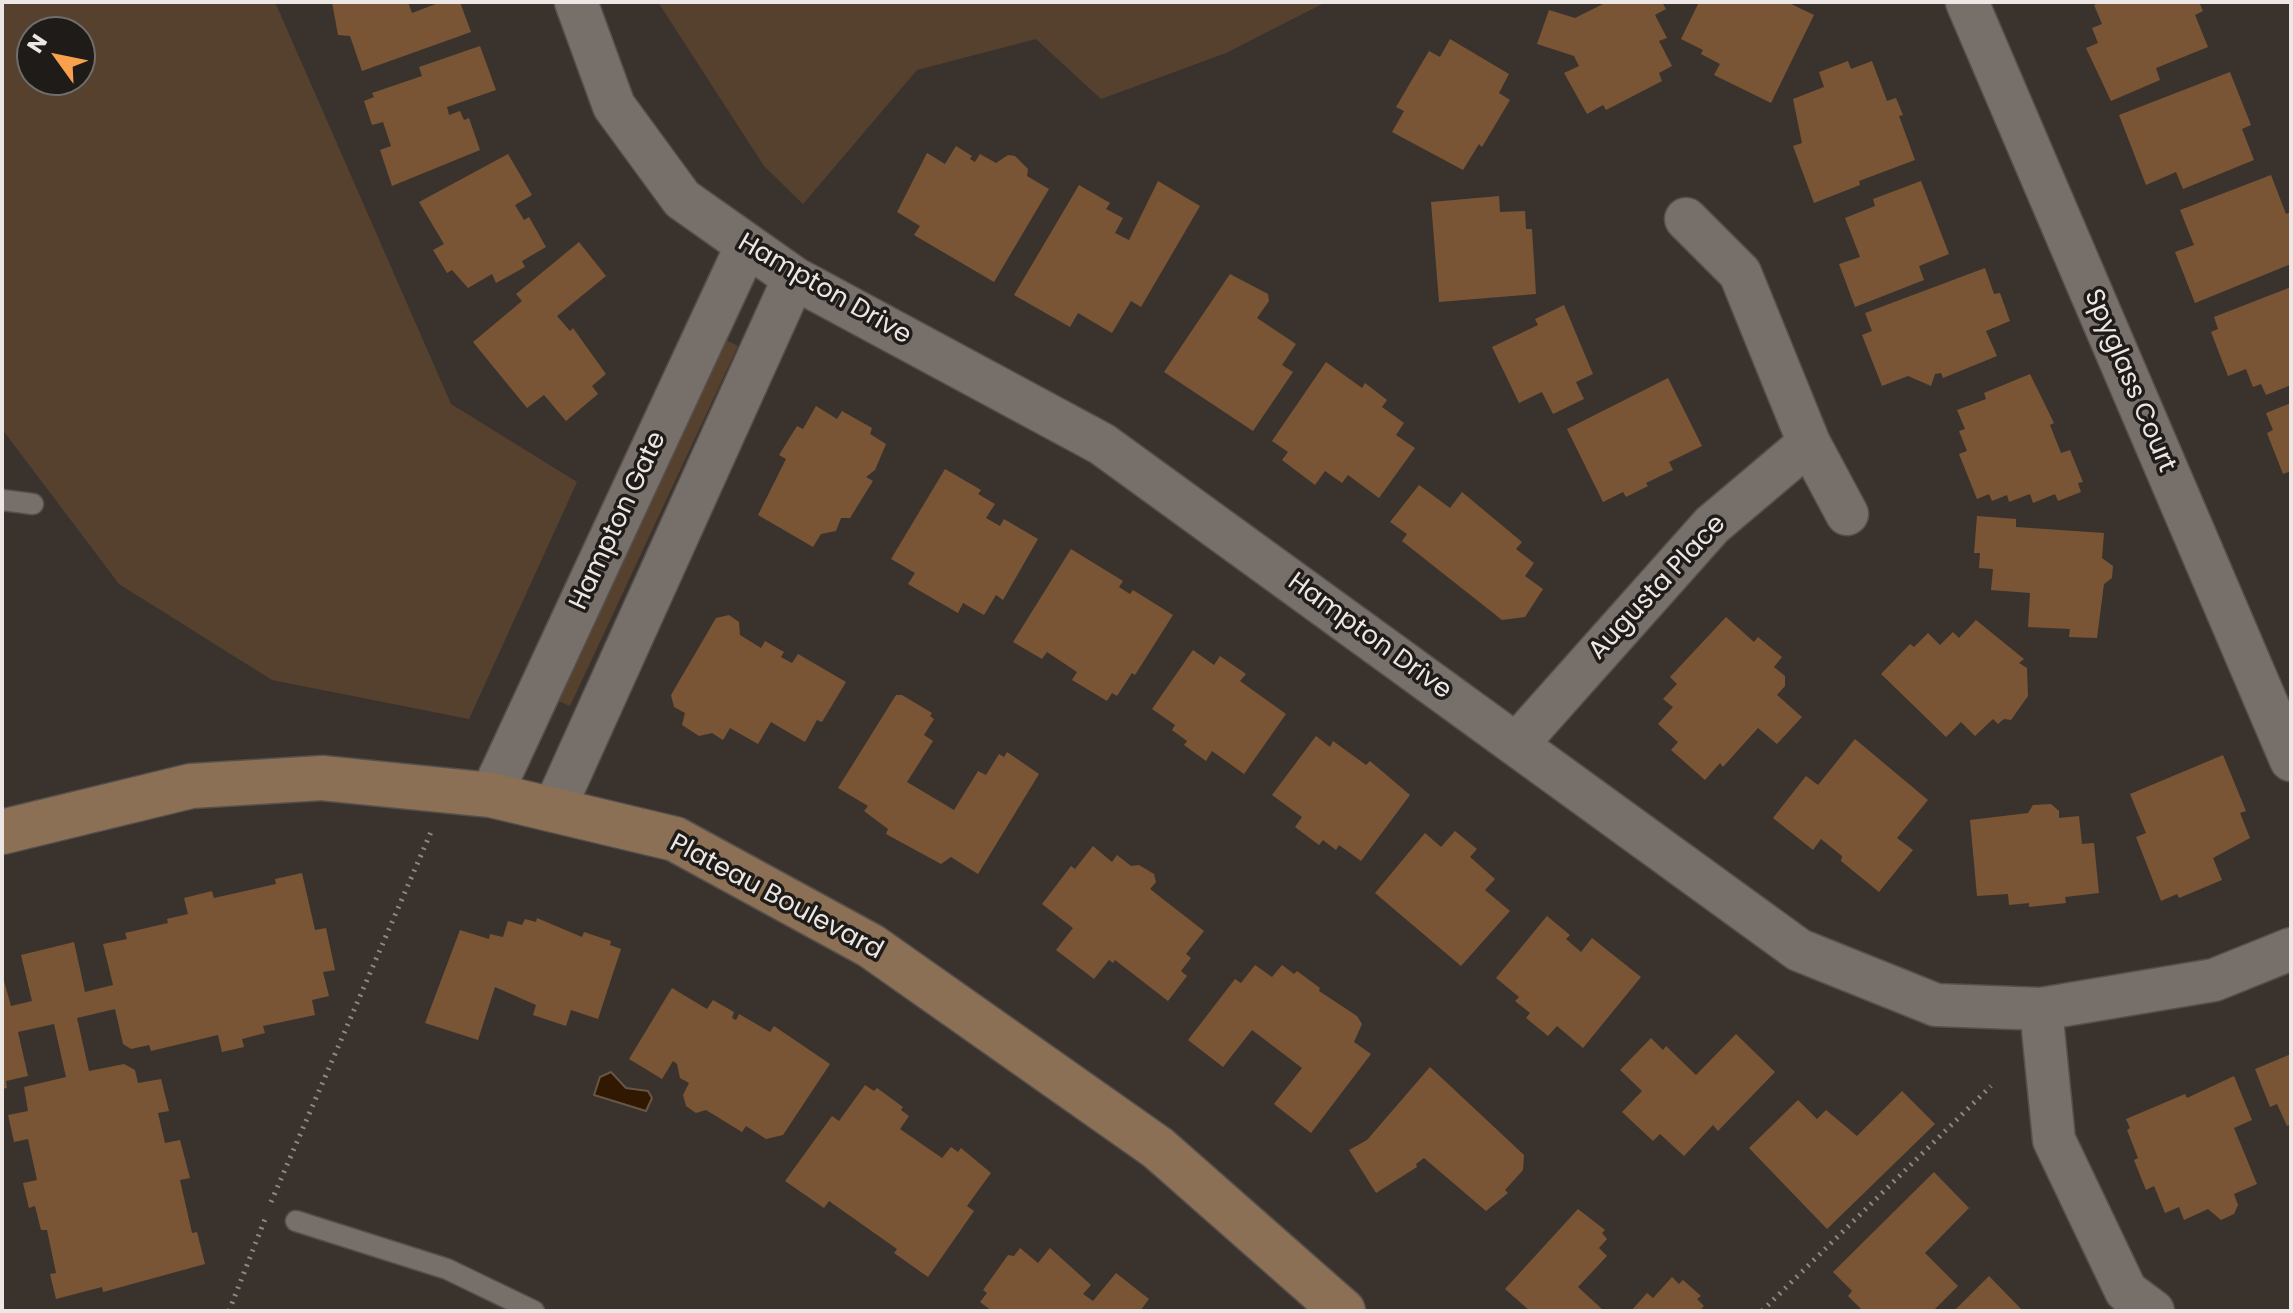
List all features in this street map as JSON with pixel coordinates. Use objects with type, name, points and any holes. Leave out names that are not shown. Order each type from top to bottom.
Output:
[{"type":"street","name":"Hampton Drive","points":[[576,2],[614,106],[682,199],[794,278],[1102,444],[1799,950],[1936,1005],[2041,1009],[2214,980],[2291,949]]},
{"type":"street","name":"Spyglass Court","points":[[1967,2],[2291,760]]},
{"type":"street","points":[[1686,219],[1740,273],[1809,443],[1847,514]]},
{"type":"street","name":"Hampton Gate","points":[[491,795],[746,247]]},
{"type":"street","points":[[554,809],[794,278]]},
{"type":"street","name":"Augusta Place","points":[[1517,744],[1712,525],[1809,443]]},
{"type":"street","name":"Plateau Boulevard","points":[[2,832],[191,786],[322,778],[491,795],[675,839],[871,946],[1158,1148],[1343,1311]]},
{"type":"street","points":[[2041,1009],[2054,1140],[2126,1291],[2153,1311]]},
{"type":"lane","points":[[2,500],[33,504]]},
{"type":"lane","points":[[296,1221],[447,1269],[534,1311]]},
{"type":"path","points":[[229,1311],[286,1165],[431,832]]},
{"type":"path","points":[[1762,1311],[1991,1086]]},
{"type":"shaded area","points":[[2,2],[275,2],[451,404],[577,482],[469,719],[272,680],[119,584],[2,429]]},
{"type":"shaded area","points":[[658,2],[1326,2],[1226,53],[1101,99],[1036,39],[917,70],[803,204],[764,166]]},
{"type":"shaded area","points":[[714,334],[738,346],[570,706],[545,695]]},
{"type":"shaded area","points":[[611,1072],[626,1088],[648,1091],[652,1098],[646,1111],[594,1095],[600,1077]]},
{"type":"building","points":[[332,2],[408,2],[412,13],[441,2],[460,2],[471,32],[362,71],[350,36],[338,35]]},
{"type":"building","points":[[1607,2],[1662,2],[1666,9],[1655,15],[1667,38],[1659,41],[1672,66],[1659,73],[1662,81],[1606,110],[1603,105],[1587,114],[1564,73],[1579,66],[1574,56],[1537,44],[1549,10],[1575,18]]},
{"type":"building","points":[[1699,2],[1787,2],[1814,15],[1771,103],[1714,75],[1720,64],[1701,54],[1703,50],[1681,39]]},
{"type":"building","points":[[2101,2],[2199,2],[2203,11],[2195,15],[2208,47],[2156,68],[2160,80],[2111,101],[2086,48],[2098,43],[2092,28],[2102,24],[2094,5]]},
{"type":"building","points":[[1450,39],[1509,74],[1499,93],[1510,100],[1482,147],[1479,144],[1463,170],[1392,132],[1404,111],[1396,107],[1429,51],[1440,57]]},
{"type":"building","points":[[480,46],[496,90],[447,107],[449,115],[460,111],[464,120],[469,118],[480,150],[392,186],[380,150],[391,146],[383,122],[372,125],[364,101],[374,97],[372,93],[422,76],[419,67]]},
{"type":"building","points":[[1848,61],[1851,69],[1872,61],[1887,101],[1896,98],[1903,115],[1899,116],[1915,160],[1859,181],[1860,185],[1814,203],[1793,146],[1802,143],[1793,99],[1824,87],[1819,72]]},
{"type":"building","points":[[2230,72],[2251,125],[2242,129],[2254,160],[2183,189],[2176,172],[2146,185],[2119,115]]},
{"type":"building","points":[[956,146],[972,156],[970,159],[975,162],[980,154],[996,163],[1008,155],[1015,156],[1028,169],[1027,176],[1049,189],[994,282],[914,235],[920,226],[897,212],[927,153],[945,164]]},
{"type":"building","points":[[508,154],[532,195],[515,205],[524,220],[529,217],[546,247],[522,261],[525,267],[496,283],[492,274],[468,288],[452,270],[447,273],[433,250],[444,244],[419,202]]},
{"type":"building","points":[[2271,175],[2286,214],[2291,212],[2291,264],[2195,303],[2175,252],[2194,245],[2180,210]]},
{"type":"building","points":[[1158,181],[1200,206],[1141,307],[1131,301],[1112,333],[1078,313],[1070,327],[1014,295],[1079,185],[1110,203],[1106,209],[1123,218],[1115,233],[1129,240]]},
{"type":"building","points":[[1921,181],[1949,254],[1919,266],[1924,280],[1855,307],[1839,264],[1860,257],[1845,218],[1875,206],[1873,199]]},
{"type":"building","points":[[1499,196],[1500,212],[1525,211],[1526,229],[1532,229],[1536,294],[1439,302],[1431,202]]},
{"type":"building","points":[[579,242],[606,276],[557,316],[570,331],[573,328],[606,374],[592,386],[598,394],[566,421],[544,395],[527,408],[473,342],[522,301],[516,294]]},
{"type":"building","points":[[1985,268],[1994,294],[2000,293],[2010,321],[1986,331],[1997,356],[1943,378],[1941,373],[1935,374],[1931,386],[1908,376],[1882,386],[1862,335],[1872,331],[1865,313]]},
{"type":"building","points":[[1230,274],[1268,294],[1269,301],[1257,318],[1296,344],[1282,365],[1293,372],[1253,431],[1164,372]]},
{"type":"building","points":[[2291,287],[2291,385],[2266,395],[2261,384],[2253,387],[2246,369],[2228,376],[2211,332],[2218,329],[2214,317]]},
{"type":"building","points":[[1564,305],[1593,374],[1576,382],[1584,399],[1553,414],[1542,392],[1519,403],[1492,347],[1538,325],[1535,319]]},
{"type":"building","points":[[1326,362],[1362,388],[1365,383],[1387,400],[1382,407],[1404,423],[1396,435],[1415,448],[1379,498],[1348,475],[1342,483],[1325,471],[1315,485],[1282,460],[1288,452],[1272,441]]},
{"type":"building","points":[[2030,374],[2054,423],[2050,425],[2061,453],[2070,450],[2083,482],[2078,483],[2081,492],[2058,501],[2055,494],[2033,503],[2030,494],[2009,502],[2007,495],[1992,501],[1989,494],[1977,499],[1959,454],[1967,451],[1959,431],[1965,429],[1957,410],[1986,399],[1984,393]]},
{"type":"building","points":[[1668,378],[1702,446],[1669,462],[1673,470],[1646,483],[1648,486],[1626,497],[1623,492],[1603,502],[1567,429]]},
{"type":"building","points":[[2291,403],[2291,471],[2283,474],[2267,433],[2273,430],[2266,413]]},
{"type":"building","points":[[816,406],[837,419],[842,411],[872,428],[870,434],[886,444],[875,470],[866,477],[873,481],[850,518],[841,518],[836,531],[821,534],[813,547],[758,515],[786,459],[779,455],[797,426],[803,429]]},
{"type":"building","points":[[945,469],[981,490],[978,494],[995,504],[986,518],[1000,526],[1004,519],[1038,539],[1003,600],[996,595],[984,615],[963,603],[958,613],[908,584],[915,573],[891,559]]},
{"type":"building","points":[[1419,485],[1450,508],[1462,492],[1522,542],[1516,549],[1534,563],[1525,576],[1543,589],[1525,617],[1502,620],[1402,541],[1407,534],[1390,522]]},
{"type":"building","points":[[1977,516],[2016,519],[2016,527],[2104,533],[2102,558],[2113,566],[2112,578],[2104,584],[2097,638],[2069,637],[2070,629],[2028,627],[2030,593],[1991,590],[1993,569],[1979,568],[1980,553],[1974,553]]},
{"type":"building","points":[[1071,549],[1123,581],[1119,587],[1130,594],[1133,590],[1173,615],[1135,675],[1132,673],[1117,696],[1112,693],[1107,701],[1072,680],[1077,672],[1047,652],[1042,659],[1013,642]]},
{"type":"building","points":[[729,615],[739,622],[740,635],[761,648],[765,641],[784,652],[781,657],[792,663],[798,654],[846,682],[822,722],[817,720],[805,742],[771,722],[758,744],[730,728],[723,740],[712,733],[699,736],[682,725],[685,713],[674,707],[671,695],[716,618]]},
{"type":"building","points":[[1726,617],[1754,642],[1758,637],[1782,657],[1774,667],[1785,676],[1785,686],[1777,695],[1802,717],[1777,744],[1758,728],[1723,767],[1720,763],[1705,780],[1671,750],[1678,742],[1658,724],[1673,707],[1663,699],[1677,684],[1670,677]]},
{"type":"building","points":[[1976,620],[2024,659],[2019,663],[2027,668],[2028,696],[2011,720],[2004,719],[1998,724],[1993,719],[1975,736],[1961,722],[1946,737],[1881,674],[1910,644],[1914,647],[1928,633],[1940,645],[1953,632],[1959,638]]},
{"type":"building","points":[[1193,650],[1214,665],[1220,656],[1246,674],[1240,681],[1286,714],[1244,774],[1212,751],[1206,761],[1184,745],[1187,741],[1172,730],[1175,725],[1152,709]]},
{"type":"building","points":[[896,695],[902,695],[932,713],[930,716],[934,719],[924,735],[933,741],[907,782],[954,810],[978,771],[986,775],[999,754],[1004,757],[1007,752],[1039,774],[978,874],[951,857],[941,864],[886,834],[888,829],[864,811],[868,806],[838,788]]},
{"type":"building","points":[[1316,736],[1330,747],[1333,741],[1366,765],[1370,761],[1410,795],[1361,861],[1339,845],[1336,850],[1323,840],[1319,845],[1295,827],[1302,817],[1272,795]]},
{"type":"building","points":[[1855,739],[1928,800],[1897,838],[1913,850],[1879,892],[1841,861],[1842,856],[1821,839],[1813,850],[1773,818],[1806,776],[1818,785]]},
{"type":"building","points":[[2223,755],[2246,811],[2240,813],[2250,838],[2213,858],[2222,880],[2179,898],[2177,894],[2161,901],[2136,837],[2146,833],[2130,794]]},
{"type":"building","points":[[2051,804],[2059,811],[2059,818],[2079,816],[2082,844],[2094,843],[2099,893],[2065,897],[2066,903],[2029,907],[2029,903],[2009,905],[2008,894],[1977,896],[1970,820],[2028,813],[2033,805]]},
{"type":"building","points":[[1455,831],[1477,849],[1470,857],[1495,879],[1485,890],[1510,911],[1461,966],[1375,893],[1425,833],[1441,847]]},
{"type":"building","points":[[1093,846],[1112,862],[1117,855],[1131,866],[1139,865],[1154,874],[1156,882],[1150,889],[1204,931],[1186,954],[1191,958],[1181,971],[1187,976],[1168,1001],[1115,960],[1113,963],[1109,960],[1094,979],[1056,950],[1073,928],[1042,904],[1071,866],[1075,869]]},
{"type":"building","points":[[302,873],[315,930],[326,928],[335,970],[323,972],[329,996],[312,1000],[315,1015],[263,1026],[265,1033],[242,1039],[244,1047],[222,1052],[218,1035],[151,1051],[149,1045],[131,1049],[123,1044],[115,1009],[77,1018],[89,1071],[124,1064],[135,1070],[138,1083],[161,1079],[169,1111],[158,1113],[165,1143],[180,1140],[190,1178],[180,1180],[192,1233],[197,1232],[205,1264],[103,1292],[102,1287],[56,1299],[50,1274],[56,1273],[47,1230],[41,1230],[35,1206],[29,1208],[23,1183],[37,1180],[28,1139],[14,1142],[8,1115],[28,1111],[24,1087],[66,1077],[54,1024],[18,1032],[28,1076],[6,1081],[7,1088],[2,1089],[2,974],[11,1006],[32,1001],[21,955],[74,942],[85,992],[113,985],[103,944],[127,939],[125,933],[168,923],[167,919],[188,914],[184,898],[212,891],[214,898],[276,884],[275,879]]},
{"type":"building","points":[[1547,916],[1570,935],[1566,939],[1581,952],[1592,938],[1641,977],[1583,1048],[1557,1026],[1548,1036],[1526,1018],[1530,1013],[1515,1001],[1519,997],[1496,978]]},
{"type":"building","points":[[537,918],[582,937],[584,932],[611,941],[610,945],[621,949],[598,1019],[571,1010],[566,1026],[533,1015],[536,1005],[495,987],[478,1040],[425,1023],[460,930],[489,939],[490,934],[503,937],[508,921],[522,925],[525,919],[536,922]]},
{"type":"building","points":[[1255,965],[1272,977],[1282,965],[1294,974],[1297,971],[1320,988],[1319,991],[1357,1016],[1362,1024],[1354,1042],[1371,1054],[1311,1133],[1274,1104],[1302,1068],[1252,1030],[1223,1067],[1188,1040],[1235,979],[1241,983]]},
{"type":"building","points":[[672,988],[707,1009],[713,1000],[734,1012],[732,1018],[736,1020],[739,1014],[770,1032],[774,1026],[830,1064],[783,1135],[766,1139],[746,1126],[742,1132],[706,1110],[696,1113],[686,1106],[683,1095],[689,1083],[680,1078],[677,1064],[673,1061],[662,1079],[629,1059]]},
{"type":"building","points":[[1736,1034],[1775,1072],[1718,1131],[1713,1125],[1684,1156],[1660,1134],[1653,1141],[1622,1112],[1642,1091],[1620,1070],[1651,1038],[1663,1050],[1666,1046],[1696,1075]]},
{"type":"building","points":[[2291,1054],[2291,1124],[2287,1126],[2277,1104],[2270,1107],[2255,1069]]},
{"type":"building","points":[[1430,1067],[1524,1155],[1523,1170],[1505,1190],[1508,1193],[1486,1211],[1424,1158],[1416,1164],[1417,1167],[1376,1193],[1349,1150],[1367,1140]]},
{"type":"building","points":[[2234,1076],[2252,1120],[2234,1128],[2257,1184],[2234,1194],[2238,1205],[2234,1214],[2221,1220],[2208,1209],[2184,1220],[2179,1207],[2165,1213],[2154,1186],[2146,1190],[2134,1160],[2138,1158],[2126,1119],[2185,1094],[2187,1098]]},
{"type":"building","points":[[865,1085],[874,1091],[877,1088],[903,1107],[901,1110],[909,1116],[900,1129],[942,1158],[951,1147],[958,1152],[961,1148],[991,1173],[967,1206],[974,1211],[928,1277],[894,1253],[897,1249],[829,1201],[824,1208],[785,1181],[832,1116],[839,1121]]},
{"type":"building","points":[[1902,1091],[1935,1124],[1827,1229],[1749,1148],[1798,1100],[1817,1119],[1826,1110],[1857,1136]]},
{"type":"building","points":[[1934,1172],[1969,1208],[1925,1253],[1958,1286],[1933,1311],[1863,1311],[1848,1296],[1852,1291],[1833,1272]]},
{"type":"building","points":[[1578,1209],[1605,1230],[1602,1233],[1607,1239],[1599,1248],[1607,1256],[1578,1287],[1604,1311],[1530,1311],[1505,1289]]},
{"type":"building","points":[[1020,1248],[1038,1263],[1050,1248],[1091,1285],[1083,1294],[1093,1301],[1116,1273],[1149,1299],[1140,1311],[992,1311],[980,1302],[987,1293],[983,1290],[1008,1255],[1014,1256]]},
{"type":"building","points":[[1989,1276],[2023,1311],[1954,1311]]},
{"type":"building","points":[[1672,1277],[1679,1284],[1683,1280],[1701,1296],[1697,1299],[1704,1306],[1699,1311],[1631,1311],[1647,1293],[1653,1298]]}]
